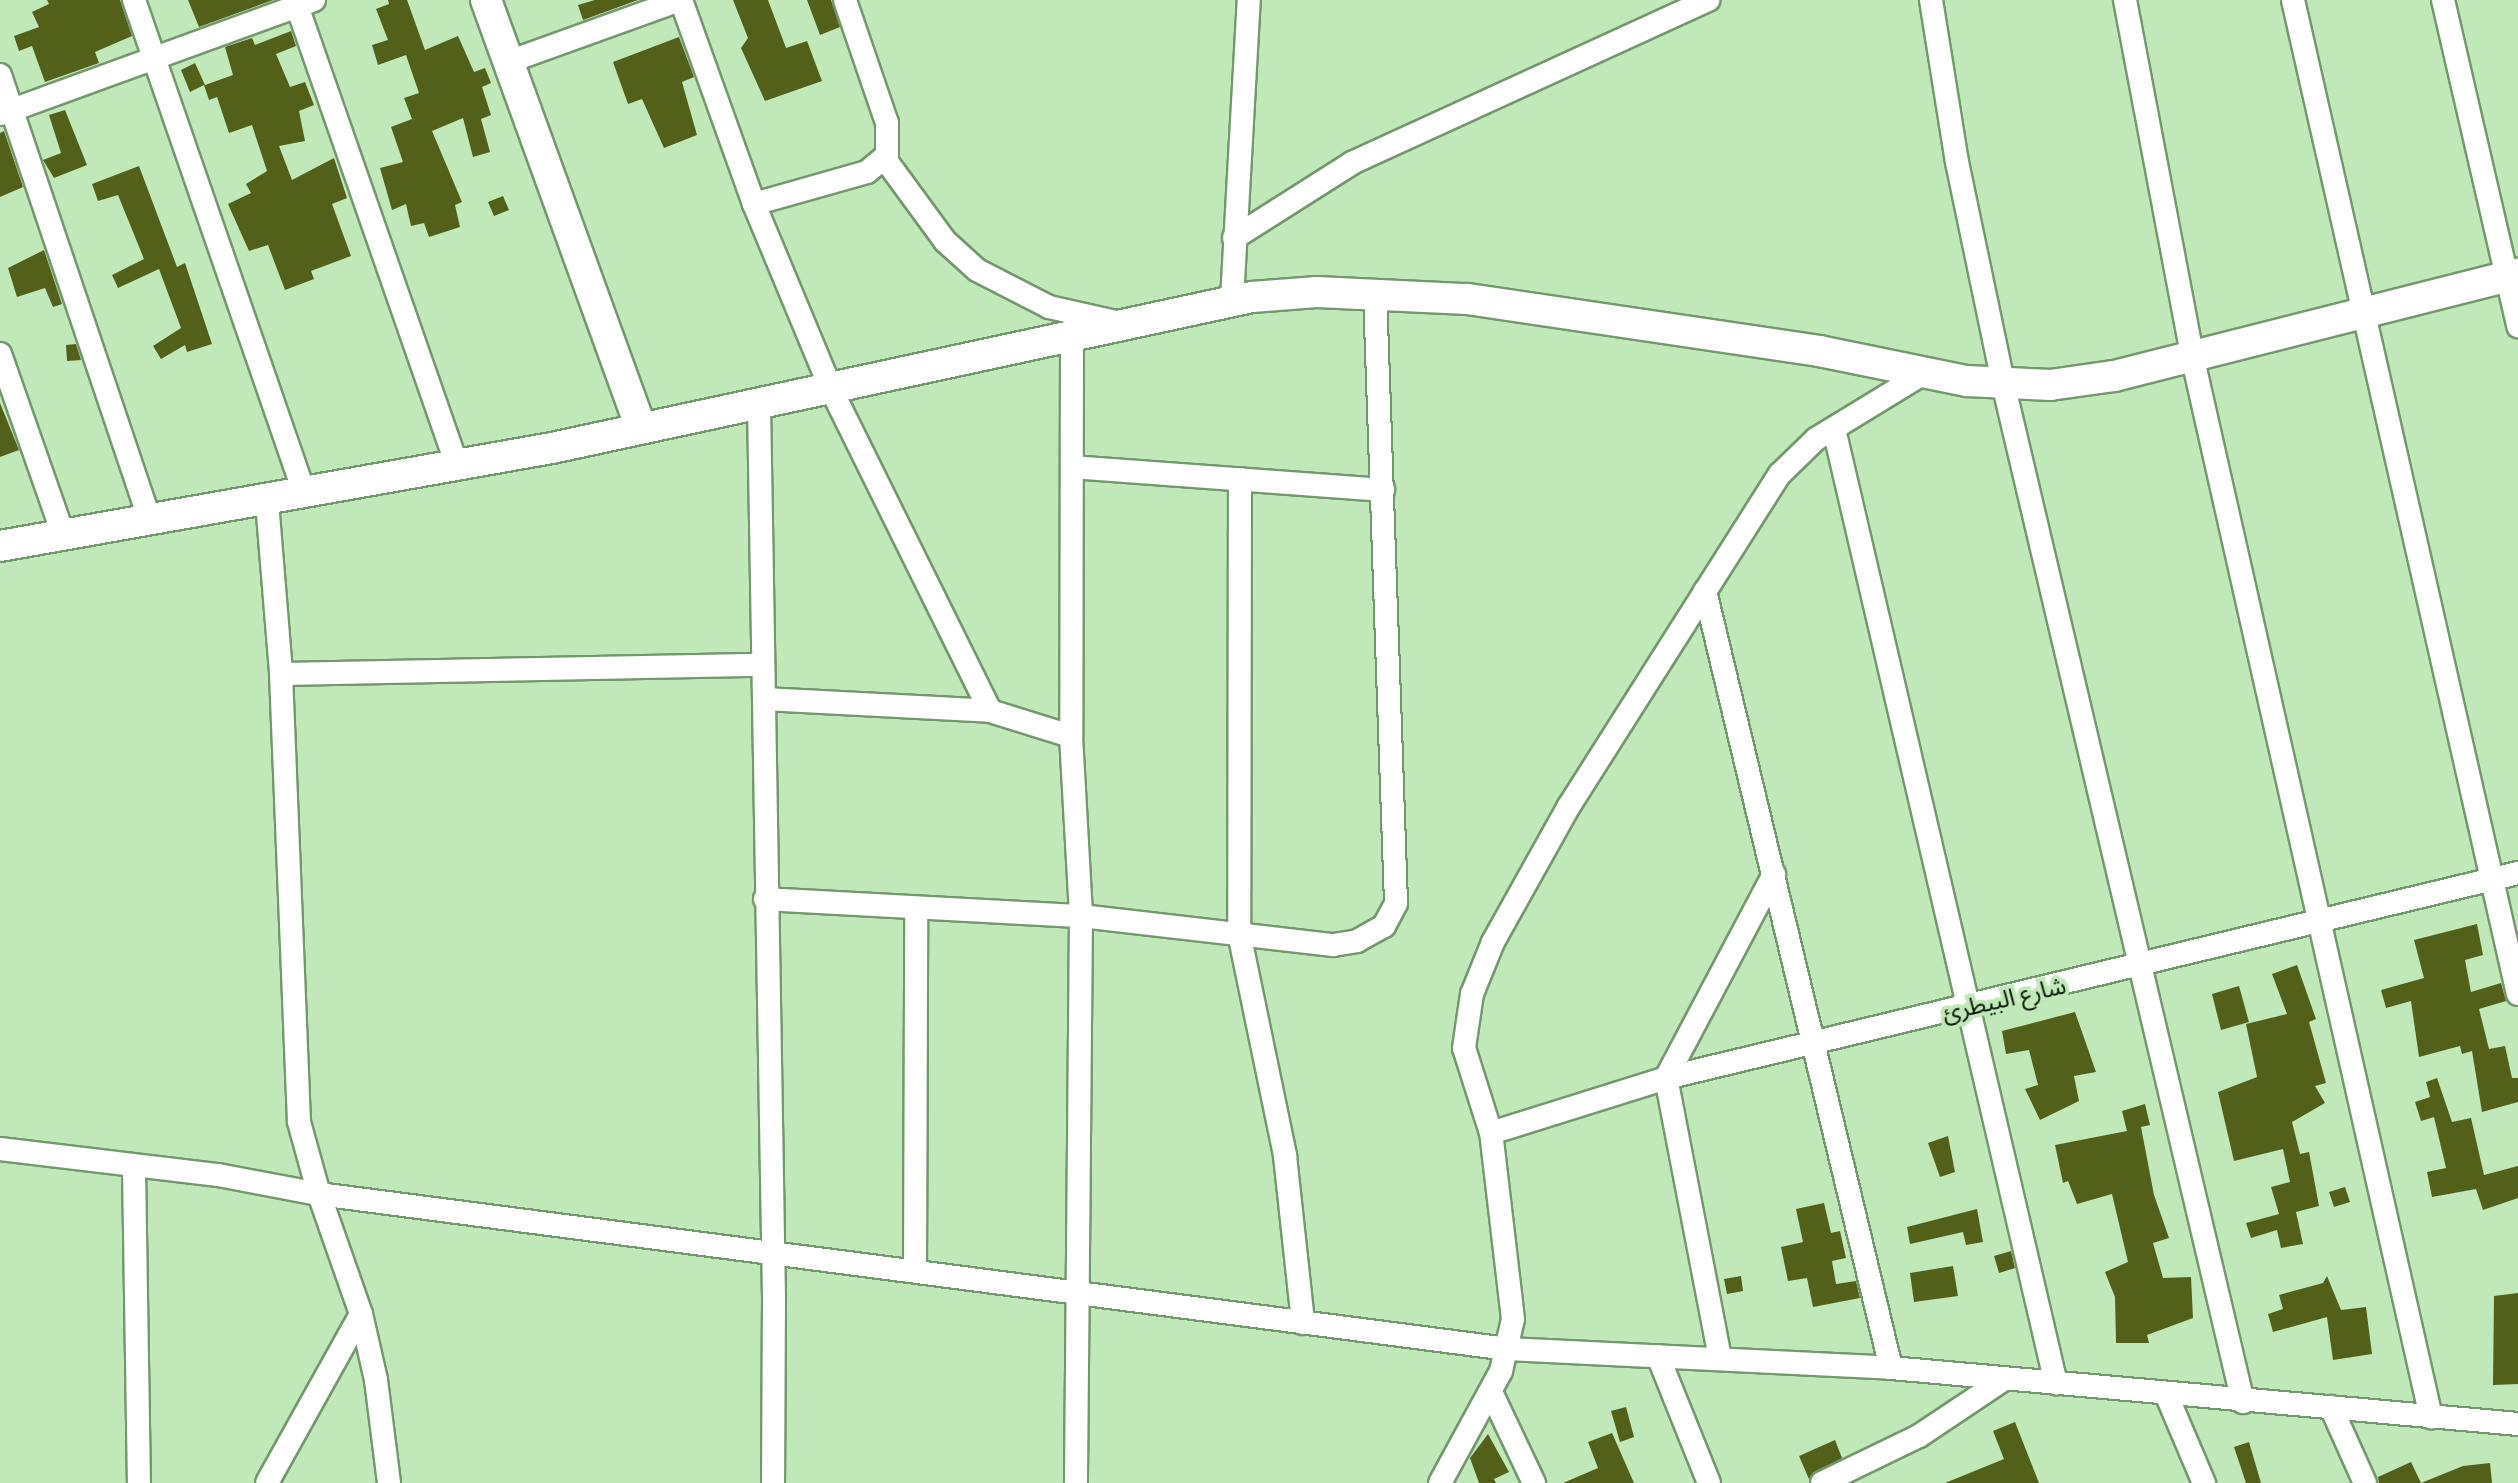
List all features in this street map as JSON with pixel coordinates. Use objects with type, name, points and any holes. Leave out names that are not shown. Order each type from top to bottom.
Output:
[{"type":"main road","points":[[486,0],[641,428]]},
{"type":"main road","points":[[0,546],[267,502],[457,466],[1072,338],[1232,300],[1375,293],[1530,306],[1819,351],[1924,373],[2003,383],[2099,380],[2512,275]]},
{"type":"street","points":[[134,0],[305,495]]},
{"type":"street","points":[[508,62],[680,0],[754,204],[830,387],[990,711]]},
{"type":"street","points":[[845,0],[887,123],[885,159],[945,241],[993,281],[1049,307],[1129,325]]},
{"type":"street","points":[[1232,300],[1249,0]]},
{"type":"street","points":[[1234,238],[1352,163],[1708,0]]},
{"type":"street","points":[[1931,0],[1957,162],[2003,383],[2243,1402]]},
{"type":"street","points":[[2125,0],[2192,355],[2323,922],[2431,1417]]},
{"type":"street","points":[[2293,0],[2488,880],[2518,994]]},
{"type":"street","points":[[2443,0],[2512,275],[2518,326]]},
{"type":"street","points":[[6,112],[302,2],[457,466]]},
{"type":"street","points":[[0,75],[6,112],[150,520]]},
{"type":"street","points":[[754,204],[867,172],[885,159]]},
{"type":"street","points":[[765,899],[1081,916],[1340,945],[1384,926],[1394,912],[1375,293]]},
{"type":"street","points":[[1072,338],[1071,736],[1081,916],[1081,1293],[1076,1483]]},
{"type":"street","points":[[0,354],[63,534]]},
{"type":"street","points":[[1440,1483],[1491,1392],[1508,1349],[1513,1303],[1491,1133],[1464,1048],[1477,980],[1505,915],[1569,806],[1780,474],[1834,429],[1924,373]]},
{"type":"street","points":[[759,403],[773,1483]]},
{"type":"street","points":[[1834,429],[2056,1384]]},
{"type":"street","points":[[1072,467],[1383,490]]},
{"type":"street","points":[[1240,479],[1239,933],[1285,1156],[1303,1323]]},
{"type":"street","points":[[267,502],[281,674],[299,1122],[319,1194],[361,1314],[376,1380],[389,1483]]},
{"type":"street","points":[[1705,591],[1817,1042],[1891,1368]]},
{"type":"street","points":[[281,674],[763,665]]},
{"type":"street","points":[[764,699],[990,711],[1071,736]]},
{"type":"street","name":"شارع البيطرئ","points":[[1491,1133],[1666,1078],[2139,968],[2518,873]]},
{"type":"street","points":[[1720,1358],[1666,1078],[1774,874]]},
{"type":"street","points":[[915,1270],[916,909]]},
{"type":"street","points":[[0,1149],[134,1168],[218,1175],[319,1194],[770,1250],[1508,1349],[1891,1368],[2167,1396],[2518,1424]]},
{"type":"street","points":[[134,1168],[139,1483]]},
{"type":"street","points":[[267,1483],[361,1314]]},
{"type":"street","points":[[1658,1356],[1709,1483]]},
{"type":"street","points":[[1822,1483],[1919,1436],[2003,1380]]},
{"type":"street","points":[[1491,1392],[1534,1483]]},
{"type":"street","points":[[2167,1396],[2204,1483]]},
{"type":"street","points":[[2331,1407],[2365,1483]]},
{"type":"building","points":[[47,0],[120,0],[132,36],[95,52],[99,63],[45,82],[32,46],[19,51],[14,36],[39,27],[32,12],[49,4]]},
{"type":"building","points":[[188,0],[273,0],[199,27]]},
{"type":"building","points":[[388,0],[407,0],[425,50],[458,36],[474,72],[485,68],[491,83],[482,87],[491,115],[481,119],[490,152],[473,157],[463,118],[432,131],[462,202],[455,205],[460,227],[429,237],[424,223],[411,226],[406,204],[392,210],[380,168],[403,162],[391,127],[412,119],[404,98],[419,93],[406,55],[378,65],[372,45],[388,40],[376,9],[389,4]]},
{"type":"building","points":[[595,0],[638,0],[583,20],[578,5]]},
{"type":"building","points":[[733,0],[768,0],[786,48],[807,41],[822,81],[765,101],[741,48],[748,38]]},
{"type":"building","points":[[807,0],[831,0],[840,27],[820,35]]},
{"type":"building","points":[[291,31],[296,46],[276,54],[290,87],[305,82],[314,105],[299,111],[305,141],[279,146],[292,180],[334,158],[347,198],[332,204],[351,256],[311,271],[314,279],[285,290],[268,245],[249,251],[228,204],[251,193],[246,184],[267,171],[252,125],[229,133],[217,97],[209,100],[204,85],[190,92],[181,70],[195,63],[205,85],[233,75],[225,47],[252,38],[255,45]]},
{"type":"building","points":[[679,37],[694,77],[682,82],[697,135],[664,148],[642,99],[628,104],[613,62]]},
{"type":"building","points":[[65,110],[87,165],[54,178],[43,160],[61,153],[49,115]]},
{"type":"building","points":[[4,131],[23,187],[0,197],[0,133]]},
{"type":"building","points":[[139,166],[177,267],[185,263],[212,344],[187,352],[185,345],[161,359],[153,346],[181,328],[159,269],[118,288],[112,275],[144,259],[118,195],[98,201],[92,184]]},
{"type":"building","points":[[503,196],[509,210],[494,216],[488,202]]},
{"type":"building","points":[[44,250],[62,304],[53,307],[45,288],[17,297],[8,268]]},
{"type":"building","points":[[76,344],[81,360],[67,361],[66,345]]},
{"type":"building","points":[[0,403],[19,450],[0,457]]},
{"type":"building","points":[[2477,924],[2483,955],[2465,960],[2471,992],[2501,983],[2506,1001],[2479,1009],[2489,1049],[2505,1046],[2512,1078],[2518,1078],[2518,1102],[2482,1112],[2472,1051],[2462,1054],[2460,1046],[2419,1057],[2411,1001],[2386,1008],[2381,990],[2424,978],[2414,940]]},
{"type":"building","points":[[2297,965],[2316,1019],[2309,1022],[2326,1083],[2315,1086],[2325,1103],[2292,1122],[2300,1154],[2309,1152],[2319,1206],[2296,1212],[2303,1244],[2281,1248],[2277,1230],[2251,1238],[2246,1223],[2279,1214],[2271,1187],[2290,1182],[2283,1149],[2234,1161],[2218,1092],[2257,1077],[2246,1024],[2287,1014],[2272,974]]},
{"type":"building","points":[[2239,986],[2249,1022],[2221,1030],[2212,994]]},
{"type":"building","points":[[2075,1012],[2096,1072],[2074,1076],[2079,1101],[2040,1120],[2025,1089],[2038,1085],[2029,1050],[2006,1054],[2002,1031]]},
{"type":"building","points":[[2437,1078],[2452,1122],[2471,1118],[2484,1175],[2518,1166],[2518,1198],[2483,1210],[2476,1189],[2432,1197],[2427,1172],[2446,1168],[2434,1117],[2421,1121],[2415,1102],[2430,1097],[2426,1082]]},
{"type":"building","points":[[2145,1104],[2150,1125],[2141,1127],[2154,1195],[2169,1238],[2153,1243],[2163,1278],[2191,1277],[2193,1318],[2147,1335],[2149,1343],[2116,1343],[2115,1297],[2105,1272],[2128,1262],[2112,1194],[2077,1204],[2068,1181],[2063,1183],[2055,1145],[2127,1131],[2122,1111]]},
{"type":"building","points":[[1948,1136],[1955,1172],[1940,1177],[1928,1143]]},
{"type":"building","points":[[2345,1187],[2350,1202],[2334,1207],[2329,1192]]},
{"type":"building","points":[[1824,1203],[1831,1233],[1840,1231],[1846,1258],[1832,1261],[1836,1284],[1856,1281],[1860,1298],[1813,1307],[1807,1278],[1788,1281],[1781,1247],[1803,1242],[1796,1209]]},
{"type":"building","points":[[1977,1209],[1983,1242],[1966,1245],[1963,1232],[1910,1244],[1907,1227]]},
{"type":"building","points":[[2011,1251],[2015,1268],[1999,1273],[1994,1256]]},
{"type":"building","points":[[1953,1266],[1958,1296],[1914,1302],[1910,1273]]},
{"type":"building","points":[[1741,1276],[1743,1291],[1727,1294],[1724,1279]]},
{"type":"building","points":[[2327,1276],[2341,1310],[2366,1307],[2372,1354],[2333,1360],[2327,1317],[2273,1332],[2268,1314],[2283,1309],[2279,1295],[2323,1283]]},
{"type":"building","points":[[2518,1293],[2518,1384],[2493,1385],[2494,1296]]},
{"type":"building","points":[[1626,1407],[1634,1437],[1620,1442],[1611,1411]]},
{"type":"building","points":[[2015,1422],[2039,1483],[1945,1483],[2004,1459],[1993,1431]]},
{"type":"building","points":[[1612,1433],[1634,1483],[1563,1483],[1598,1468],[1588,1442]]},
{"type":"building","points":[[1488,1434],[1509,1472],[1494,1479],[1496,1483],[1479,1483],[1470,1458]]},
{"type":"building","points":[[1835,1440],[1842,1458],[1809,1479],[1799,1456]]},
{"type":"building","points":[[2249,1442],[2261,1483],[2246,1483],[2234,1447]]},
{"type":"building","points":[[2411,1462],[2421,1483],[2379,1483],[2378,1477]]},
{"type":"building","points":[[2490,1463],[2492,1483],[2421,1483],[2463,1466]]}]
